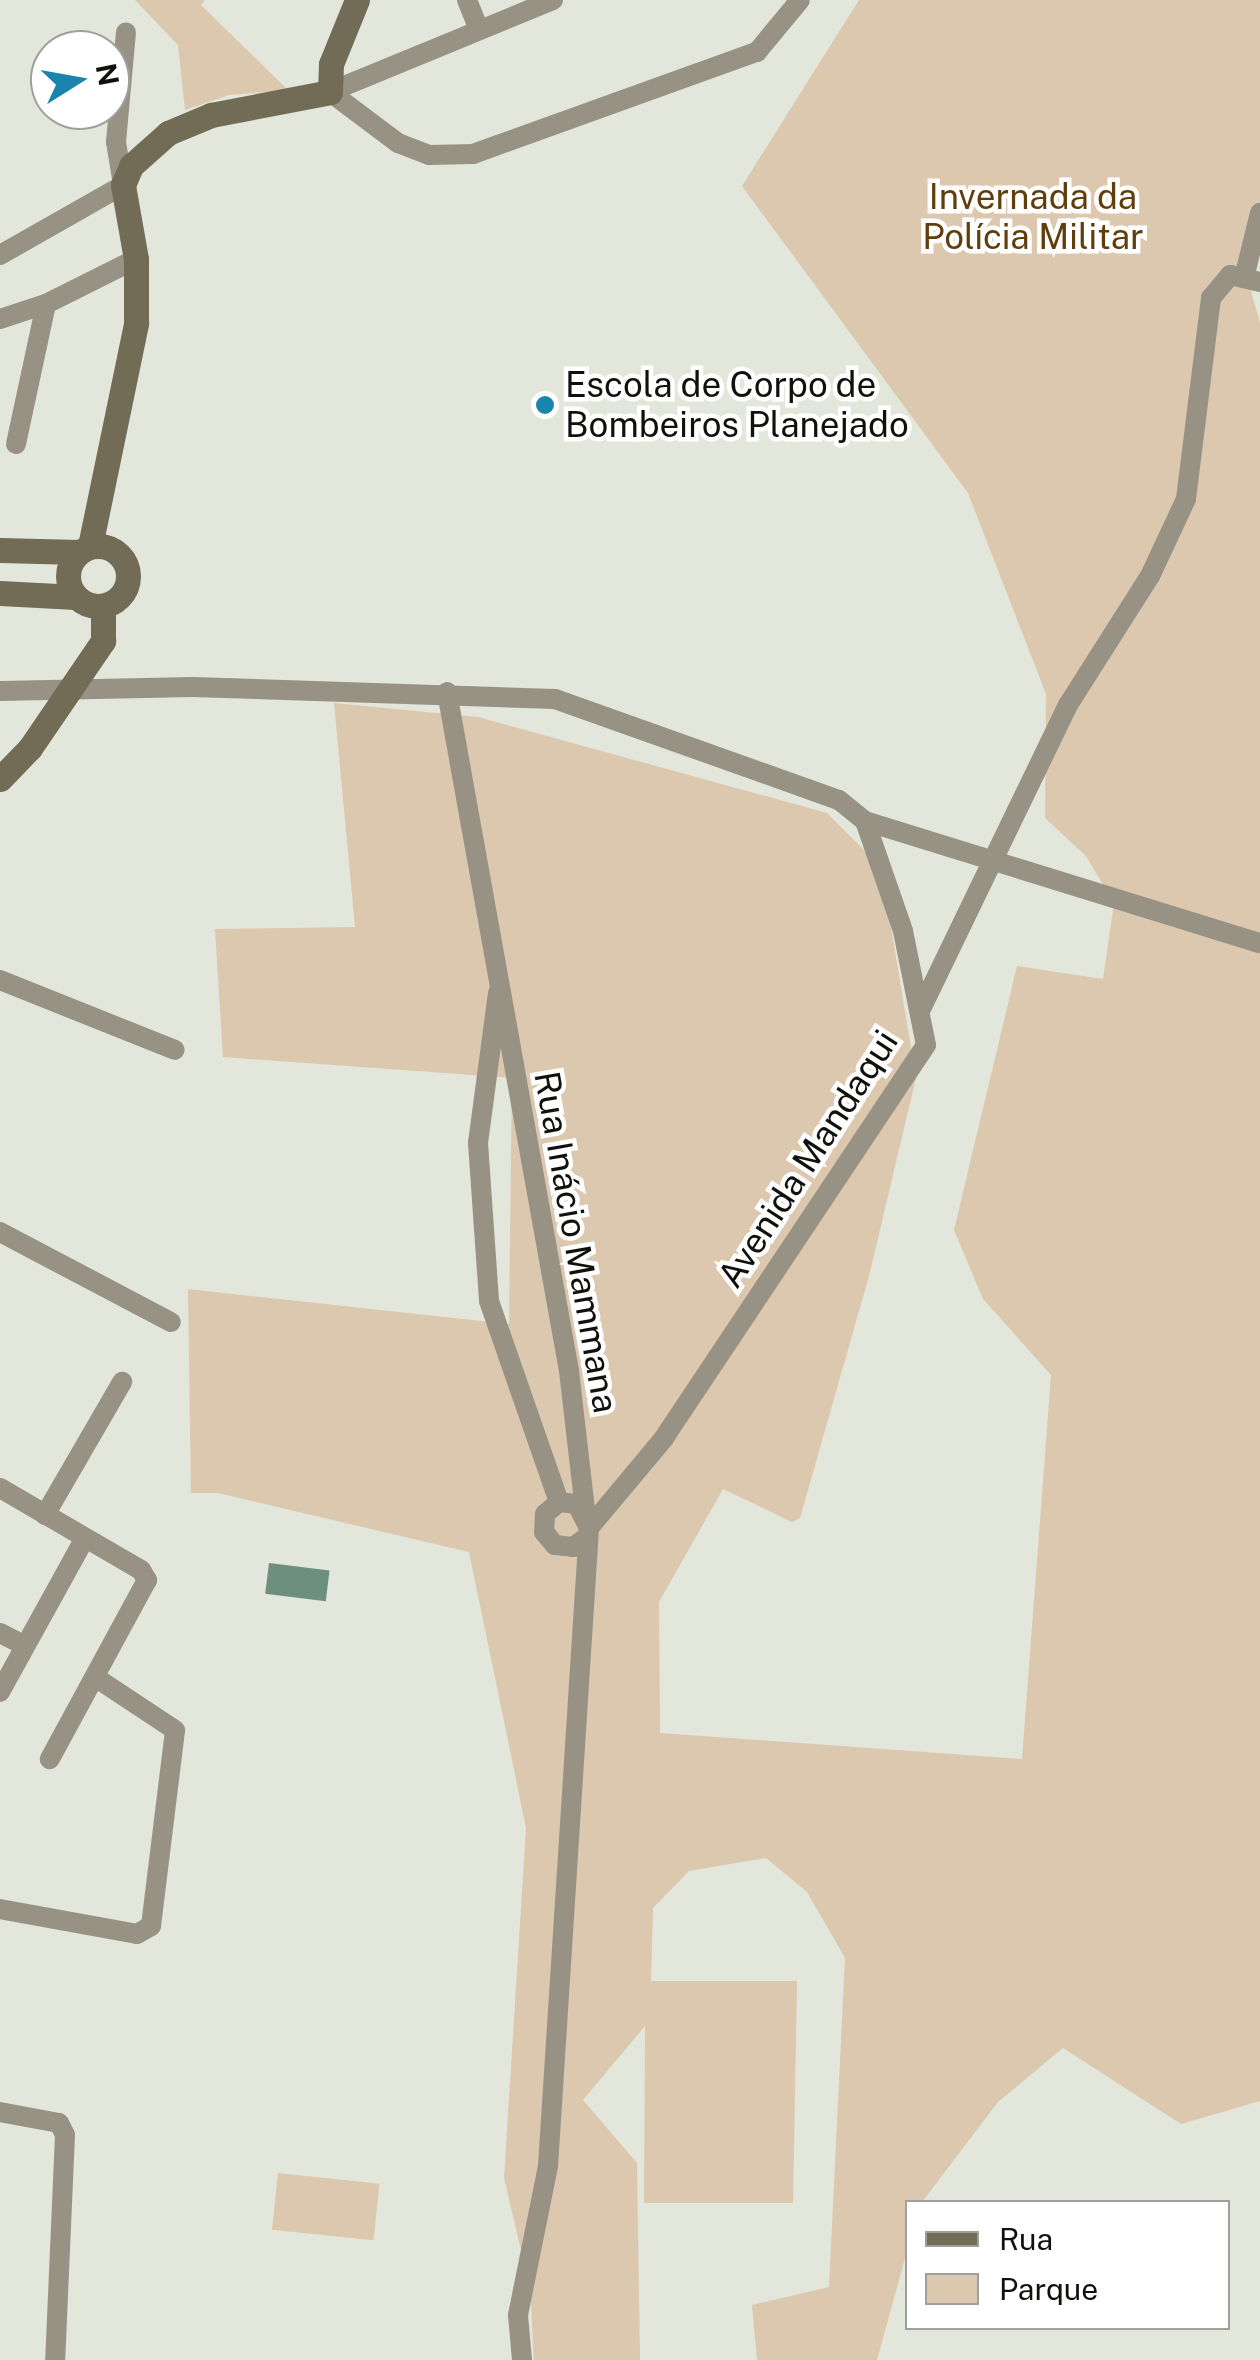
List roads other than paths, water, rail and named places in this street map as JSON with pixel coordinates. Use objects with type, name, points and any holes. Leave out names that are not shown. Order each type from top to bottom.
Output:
[{"type":"street","points":[[330,92],[331,64],[357,0]]},
{"type":"street","points":[[467,0],[479,30]]},
{"type":"street","points":[[0,255],[123,184],[150,147],[188,123],[330,92],[554,0]]},
{"type":"street","points":[[330,92],[398,143],[429,155],[473,154],[757,52],[800,0]]},
{"type":"street","points":[[76,597],[68,573],[85,549],[136,323],[136,259],[117,130]]},
{"type":"street","points":[[921,1009],[996,864],[1068,705],[1150,576],[1186,500],[1211,298],[1230,276],[1252,278],[1260,213]]},
{"type":"street","points":[[0,319],[46,304],[136,259]]},
{"type":"street","points":[[16,444],[46,304]]},
{"type":"street","points":[[0,550],[116,552],[126,566],[124,592],[102,606]]},
{"type":"street","points":[[0,593],[76,597],[102,606]]},
{"type":"street","points":[[0,779],[106,634],[102,606]]},
{"type":"street","points":[[0,692],[193,687],[509,693],[593,710],[839,800],[865,820],[996,864],[1260,943]]},
{"type":"street","name":"Rua Inácio Mammana","points":[[448,692],[500,986],[568,1372],[587,1525],[564,1548],[548,1540],[545,1514],[558,1502],[489,1301],[478,1143],[489,1025],[500,986]]},
{"type":"street","name":"Avenida Mandaqui","points":[[587,1525],[666,1437],[926,1045],[892,892],[865,820]]},
{"type":"street","points":[[0,980],[175,1050]]},
{"type":"street","points":[[0,1232],[171,1322]]},
{"type":"street","points":[[45,1515],[122,1382]]},
{"type":"street","points":[[0,1488],[147,1580],[50,1759]]},
{"type":"street","points":[[522,2360],[518,2316],[548,2166],[587,1525],[558,1502]]},
{"type":"street","points":[[0,1692],[85,1538]]},
{"type":"street","points":[[0,1633],[25,1646]]},
{"type":"street","points":[[0,1910],[137,1934],[149,1930],[176,1738],[171,1723],[95,1677]]},
{"type":"street","points":[[0,2112],[51,2120],[66,2136],[54,2360]]},
{"type":"place","name":"Escola de Corpo de Bombeiros Planejado","points":[[545,405]]},
{"type":"park label","name":"Invernada da Polícia Militar","points":[[1033,217]]}]
